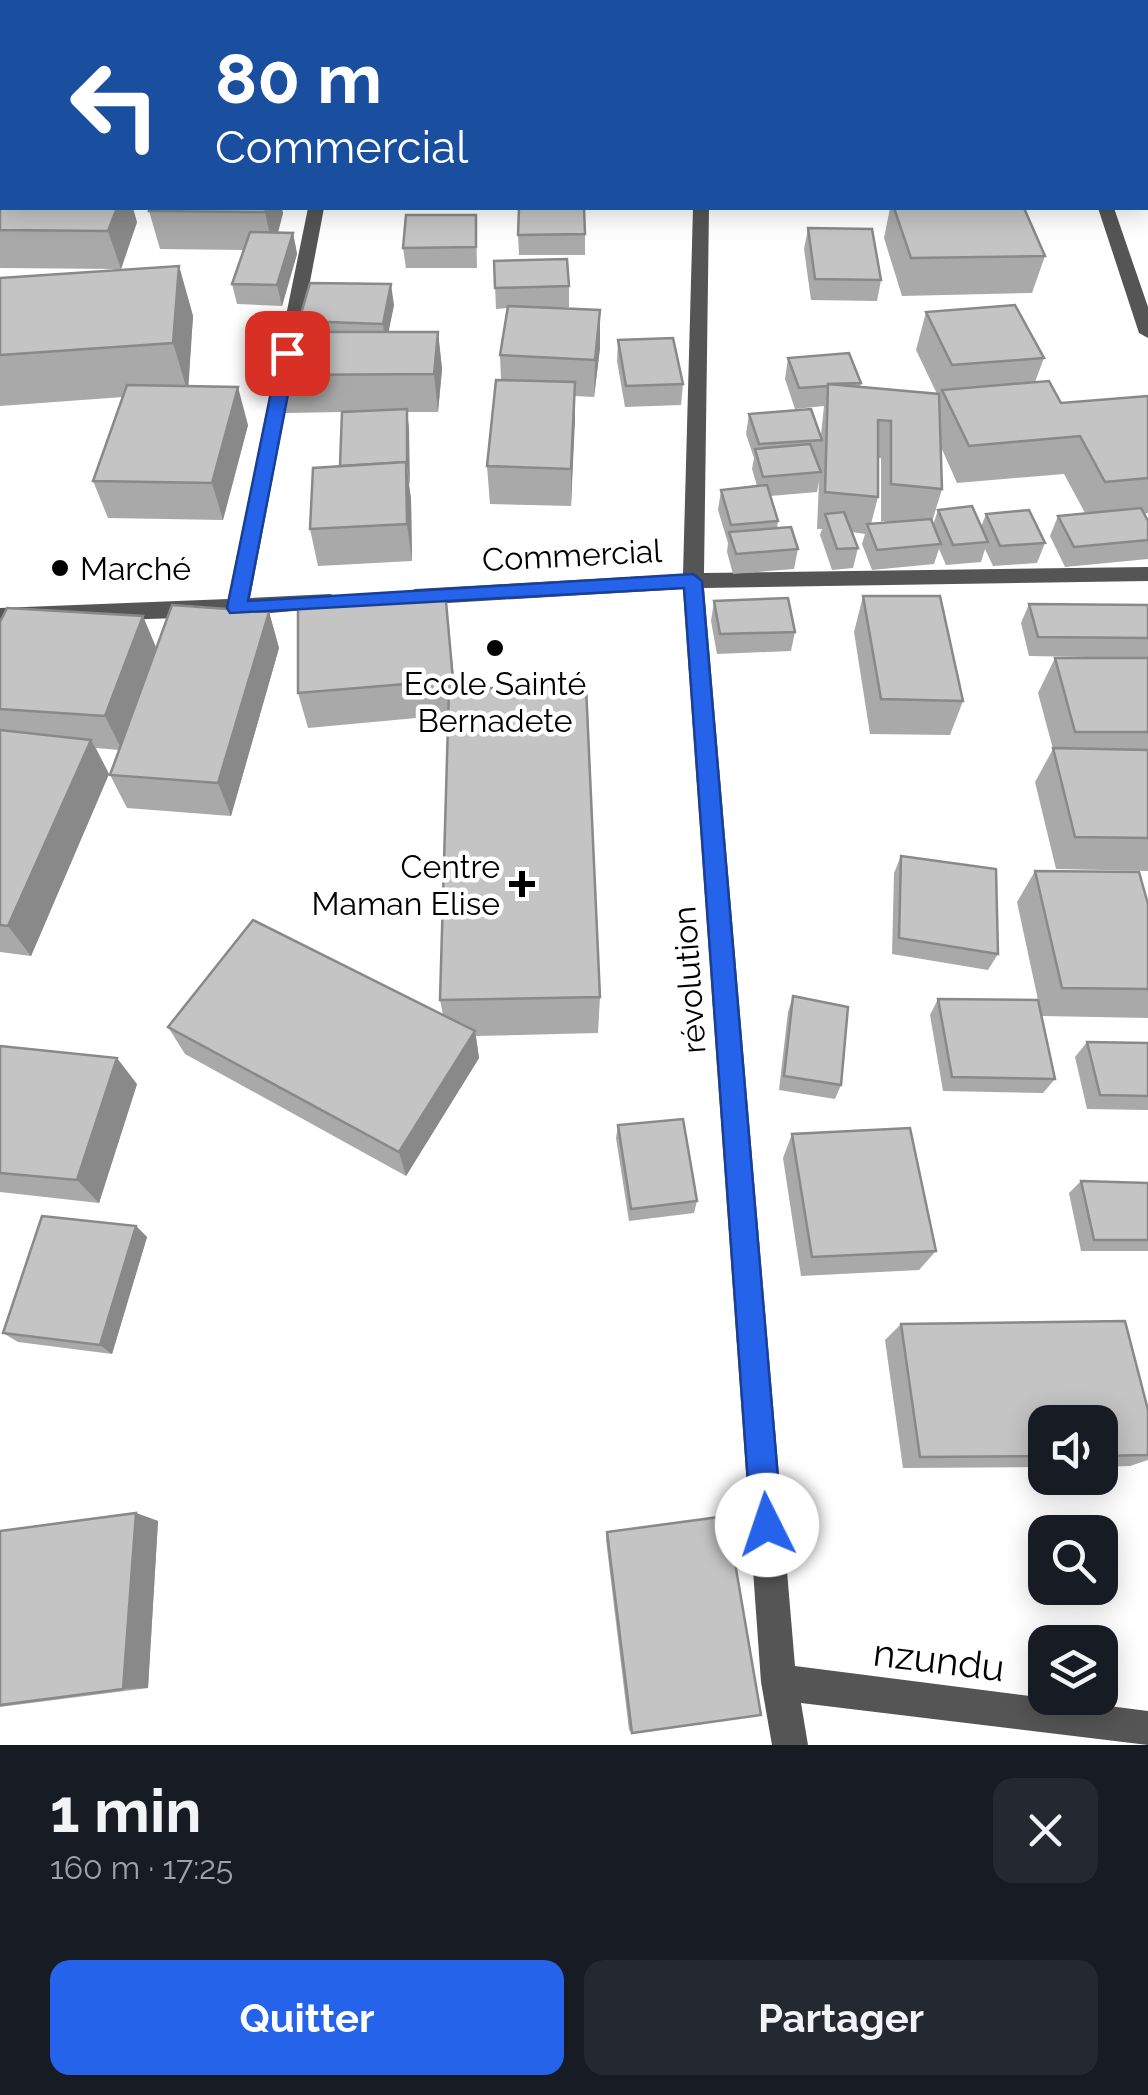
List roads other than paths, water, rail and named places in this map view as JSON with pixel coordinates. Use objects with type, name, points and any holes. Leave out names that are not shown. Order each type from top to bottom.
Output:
[{"type":"street","points":[[237,608],[316,210]]},
{"type":"street","name":"révolution","points":[[702,210],[693,581],[779,1682],[790,1745]]},
{"type":"street","points":[[1107,210],[1148,333]]},
{"type":"street","name":"Commercial","points":[[383,599],[693,581],[1148,574]]},
{"type":"street","points":[[0,616],[347,602]]},
{"type":"street","name":"nzundu","points":[[779,1682],[1148,1729]]},
{"type":"place","name":"Marché","points":[[60,568]]},
{"type":"place","name":"Ecole Sainté Bernadete","points":[[495,648]]},
{"type":"place","name":"Centre Maman Elise","points":[[522,884]]}]
